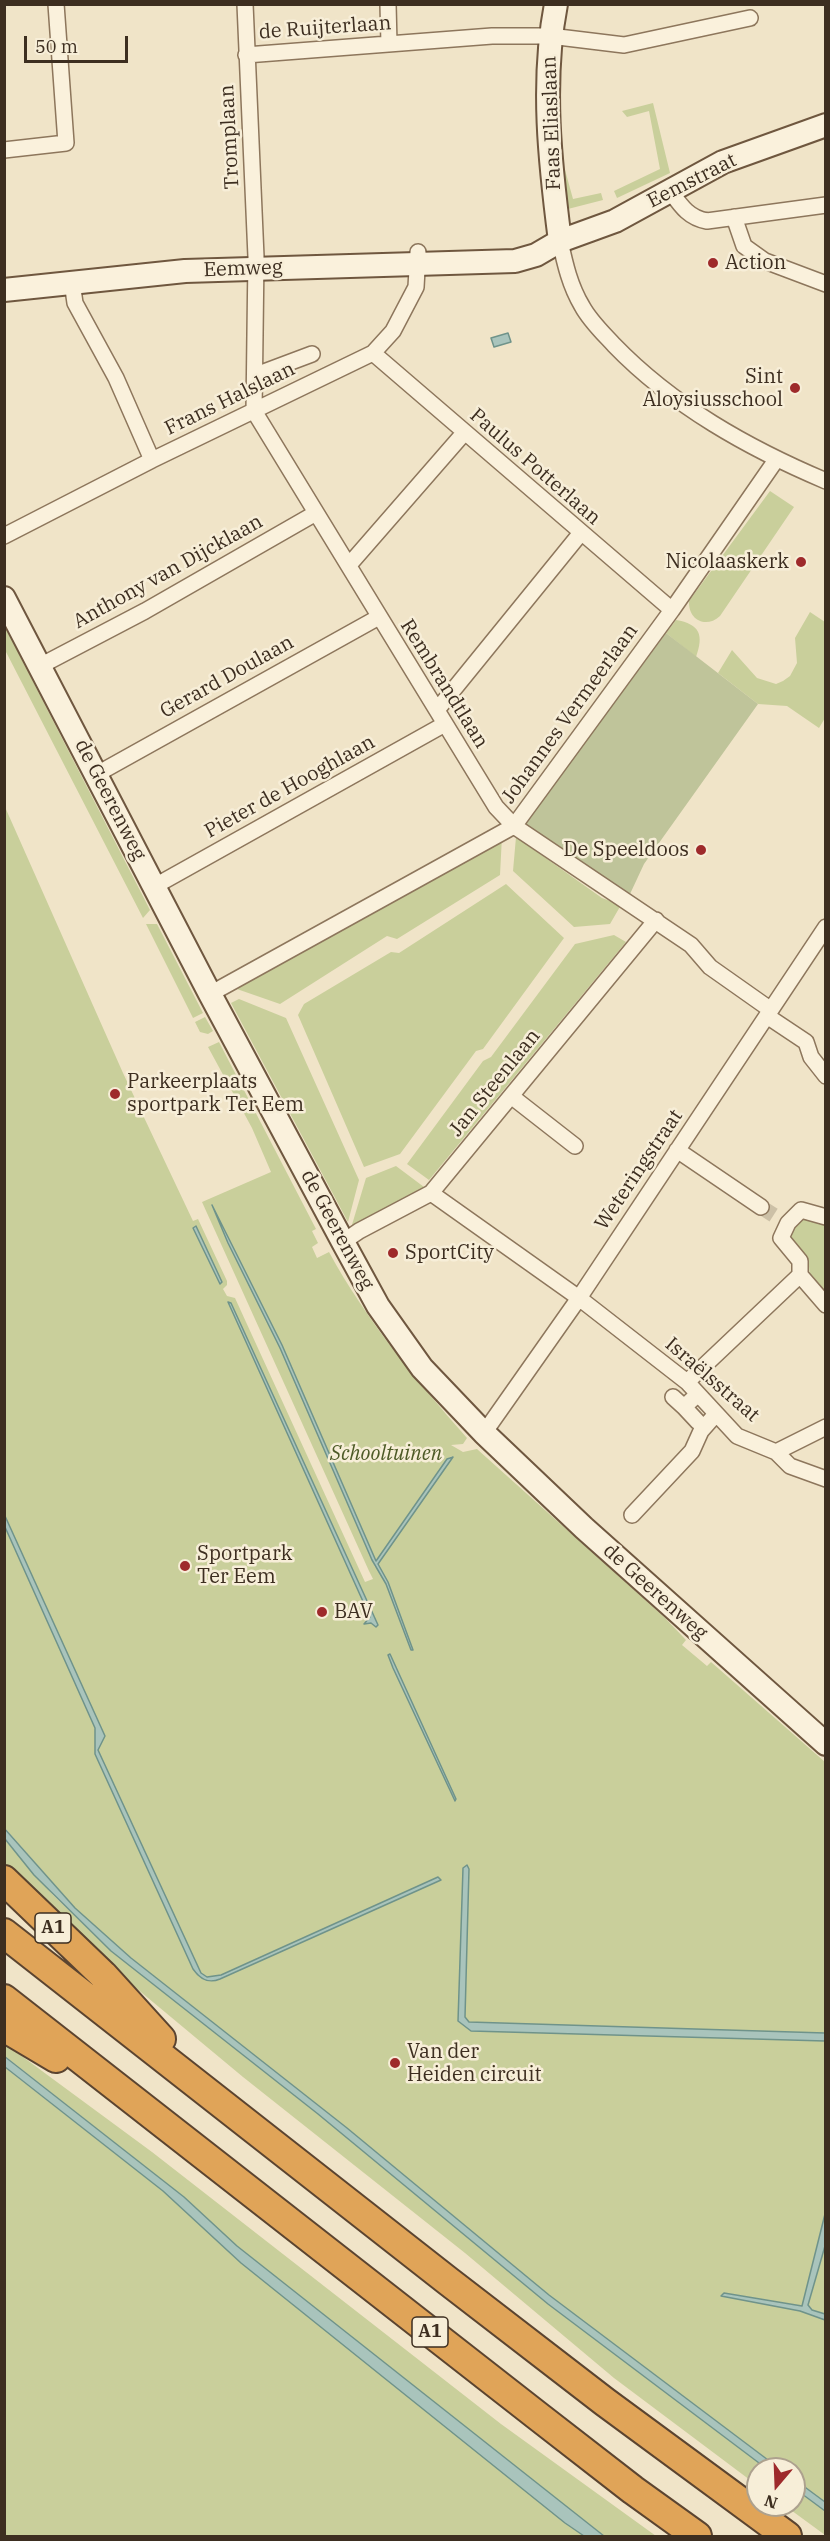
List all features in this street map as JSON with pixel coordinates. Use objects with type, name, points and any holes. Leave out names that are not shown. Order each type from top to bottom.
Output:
[{"type":"highway","name":"A1","points":[[4,1880],[103,1975],[214,2097]]},
{"type":"highway","name":"A1","points":[[4,1933],[605,2402],[787,2536]]},
{"type":"highway","name":"A1","points":[[4,1999],[567,2439],[698,2536]]},
{"type":"highway","name":"A1","points":[[4,2027],[166,2125]]},
{"type":"main road","name":"Faas Eliaslaan","points":[[556,4],[550,36],[549,157],[560,241]]},
{"type":"main road","name":"Eemstraat","points":[[560,241],[615,221],[723,162],[825,125]]},
{"type":"main road","name":"Eemweg","points":[[4,290],[175,272],[418,257],[483,261],[524,258],[536,255],[560,241]]},
{"type":"main road","name":"de Geerenweg","points":[[4,598],[210,994],[343,1242],[378,1306],[422,1368],[484,1433],[702,1635],[825,1744]]},
{"type":"street","points":[[4,150],[66,143],[56,4]]},
{"type":"street","name":"Tromplaan","points":[[245,4],[256,268]]},
{"type":"street","points":[[388,4],[389,44]]},
{"type":"street","name":"de Ruijterlaan","points":[[246,55],[492,36],[550,36],[624,45],[750,18]]},
{"type":"street","points":[[671,192],[689,215],[707,220],[825,205]]},
{"type":"street","points":[[734,217],[744,246],[765,261],[825,284]]},
{"type":"street","points":[[560,241],[572,288],[582,308],[639,371],[698,415],[776,460],[825,482]]},
{"type":"street","name":"Frans Halslaan","points":[[4,536],[152,460],[373,353],[393,331],[412,296],[418,277],[418,257]]},
{"type":"street","points":[[254,411],[256,268]]},
{"type":"street","points":[[72,282],[75,303],[116,378],[152,460]]},
{"type":"street","name":"Paulus Potterlaan","points":[[373,353],[580,534],[672,610]]},
{"type":"street","points":[[256,375],[312,354]]},
{"type":"street","name":"Rembrandtlaan","points":[[254,411],[496,807],[514,826],[691,945],[710,967],[806,1042],[811,1057],[825,1076]]},
{"type":"street","points":[[349,565],[464,433]]},
{"type":"street","name":"Johannes Vermeerlaan","points":[[210,994],[514,826],[672,610],[776,460]]},
{"type":"street","name":"Anthony van Dijcklaan","points":[[40,666],[144,611],[316,513]]},
{"type":"street","points":[[437,710],[580,534]]},
{"type":"street","name":"Gerard Doulaan","points":[[97,774],[379,617]]},
{"type":"street","name":"Pieter de Hooghlaan","points":[[155,886],[446,724]]},
{"type":"street","name":"Jan Steenlaan","points":[[343,1242],[359,1231],[431,1193],[656,921]]},
{"type":"street","name":"Weteringstraat","points":[[484,1433],[579,1298],[825,927]]},
{"type":"street","points":[[512,1096],[575,1146]]},
{"type":"street","points":[[677,1150],[761,1207]]},
{"type":"street","name":"Israëlsstraat","points":[[431,1193],[579,1298],[693,1388],[737,1436],[776,1452],[790,1466],[825,1479]]},
{"type":"street","points":[[825,1217],[801,1210],[781,1220],[781,1238],[800,1262],[800,1275],[825,1305]]},
{"type":"street","points":[[698,1422],[679,1402],[800,1275]]},
{"type":"street","points":[[632,1515],[692,1451],[701,1431],[716,1414]]},
{"type":"street","points":[[776,1452],[825,1427]]},
{"type":"green space","points":[[653,103],[670,173],[617,198],[614,191],[660,169],[649,111],[627,117],[622,111]]},
{"type":"green space","points":[[565,170],[573,199],[601,193],[603,200],[564,210],[560,171]]},
{"type":"green space","points":[[770,491],[794,507],[720,616],[709,622],[695,618],[689,608],[689,601]]},
{"type":"green space","points":[[810,612],[825,622],[825,718],[819,728],[787,706],[758,704],[718,673],[732,650],[757,678],[776,684],[783,681],[790,676],[797,663],[795,638]]},
{"type":"green space","points":[[676,620],[690,624],[698,632],[700,642],[696,657],[666,633]]},
{"type":"green space","points":[[5,627],[150,910],[143,918],[5,650]]},
{"type":"green space","points":[[666,633],[758,704],[644,864],[630,894],[611,886],[525,824]]},
{"type":"green space","name":"Sportpark Ter Eem","points":[[5,807],[123,1073],[193,1221],[198,1219],[227,1281],[223,1289],[227,1296],[235,1298],[365,1582],[373,1579],[202,1202],[271,1172],[252,1128],[208,1047],[219,1042],[316,1229],[312,1231],[318,1243],[312,1247],[317,1258],[329,1252],[375,1325],[467,1438],[463,1444],[451,1445],[463,1452],[477,1449],[664,1617],[686,1640],[682,1645],[707,1666],[711,1662],[825,1762],[825,2214],[802,2306],[724,2293],[721,2296],[800,2311],[825,2320],[825,2502],[806,2488],[806,2457],[764,2457],[549,2295],[347,2128],[131,1958],[75,1908],[5,1828]],"holes":[[[211,1205],[282,1345],[376,1561],[447,1459],[452,1456],[378,1563],[380,1569],[375,1567],[280,1348]],[[230,1302],[231,1303],[360,1585]]]},
{"type":"green space","points":[[502,836],[500,875],[397,939],[387,936],[280,1004],[234,988]]},
{"type":"green space","points":[[516,837],[602,898],[621,905],[610,924],[574,927],[513,871]]},
{"type":"green space","points":[[506,884],[564,938],[483,1049],[476,1051],[400,1154],[364,1167],[298,1015],[304,1004],[391,952],[399,953]]},
{"type":"green space","points":[[146,924],[157,924],[203,1013],[193,1018]]},
{"type":"green space","points":[[614,935],[626,942],[429,1180],[407,1164],[483,1061],[491,1057],[575,944]]},
{"type":"green space","points":[[239,999],[286,1018],[359,1180],[348,1222],[231,1003]]},
{"type":"green space","points":[[205,1017],[213,1031],[208,1034],[200,1032],[195,1022]]},
{"type":"green space","points":[[396,1166],[424,1187],[419,1193],[351,1228],[366,1178]]},
{"type":"green space","points":[[801,1215],[825,1223],[825,1298],[810,1279],[809,1266],[787,1240],[788,1234]]},
{"type":"green space","points":[[4,1839],[53,1895],[111,1951],[318,2114],[548,2304],[751,2457],[746,2457],[746,2477],[614,2378],[465,2253],[243,2077],[100,1958],[5,1865]]},
{"type":"green space","points":[[4,2043],[152,2152],[501,2424],[656,2536],[604,2536],[237,2246],[184,2197],[5,2056]]},
{"type":"green space","points":[[4,2067],[163,2191],[241,2263],[584,2536],[5,2536]]},
{"type":"green space","points":[[825,2246],[825,2314],[812,2310],[808,2305]]},
{"type":"green space","points":[[806,2497],[825,2511],[825,2535],[800,2517],[806,2517]]},
{"type":"water","points":[[508,333],[511,342],[494,347],[491,338]]},
{"type":"water","points":[[212,1205],[282,1345],[376,1561],[447,1459],[453,1457],[378,1564],[388,1582],[413,1650],[411,1650],[386,1584],[372,1560],[280,1348],[228,1243]]},
{"type":"water","points":[[196,1226],[222,1282],[220,1284],[193,1228]]},
{"type":"water","points":[[228,1302],[231,1303],[373,1614],[378,1625],[376,1627],[371,1623],[364,1624],[370,1617]]},
{"type":"water","points":[[5,1516],[105,1736],[98,1750],[201,1973],[207,1977],[221,1975],[438,1877],[441,1880],[220,1979],[208,1981],[198,1975],[193,1969],[95,1754],[95,1728],[5,1527]]},
{"type":"water","points":[[390,1654],[455,1801],[393,1668],[388,1655]]},
{"type":"water","points":[[4,1828],[75,1908],[131,1958],[347,2128],[549,2295],[764,2457],[751,2457],[548,2304],[318,2114],[111,1951],[34,1875],[5,1839]]},
{"type":"water","points":[[467,1865],[469,1869],[465,2017],[469,2022],[825,2033],[825,2041],[471,2031],[458,2021],[463,1868]]},
{"type":"water","points":[[4,2056],[184,2197],[237,2246],[604,2536],[584,2536],[565,2523],[241,2263],[163,2191],[5,2067]]},
{"type":"water","points":[[825,2214],[825,2246],[808,2305],[812,2310],[825,2314],[825,2320],[800,2311],[721,2296],[724,2293],[802,2306]]},
{"type":"water","points":[[806,2488],[825,2502],[825,2511],[806,2497]]},
{"type":"tunnel","points":[[761,1207],[775,1216]]},
{"type":"place","name":"Action","points":[[713,263]]},
{"type":"place","name":"Sint Aloysiusschool","points":[[795,388]]},
{"type":"place","name":"Nicolaaskerk","points":[[801,562]]},
{"type":"place","name":"De Speeldoos","points":[[701,850]]},
{"type":"place","name":"Parkeerplaats sportpark Ter Eem","points":[[115,1094]]},
{"type":"place","name":"SportCity","points":[[393,1253]]},
{"type":"place","name":"Sportpark Ter Eem","points":[[185,1566]]},
{"type":"place","name":"BAV","points":[[322,1612]]},
{"type":"place","name":"Van der Heiden circuit","points":[[395,2063]]},
{"type":"park label","name":"Schooltuinen","points":[[386,1454]]}]
